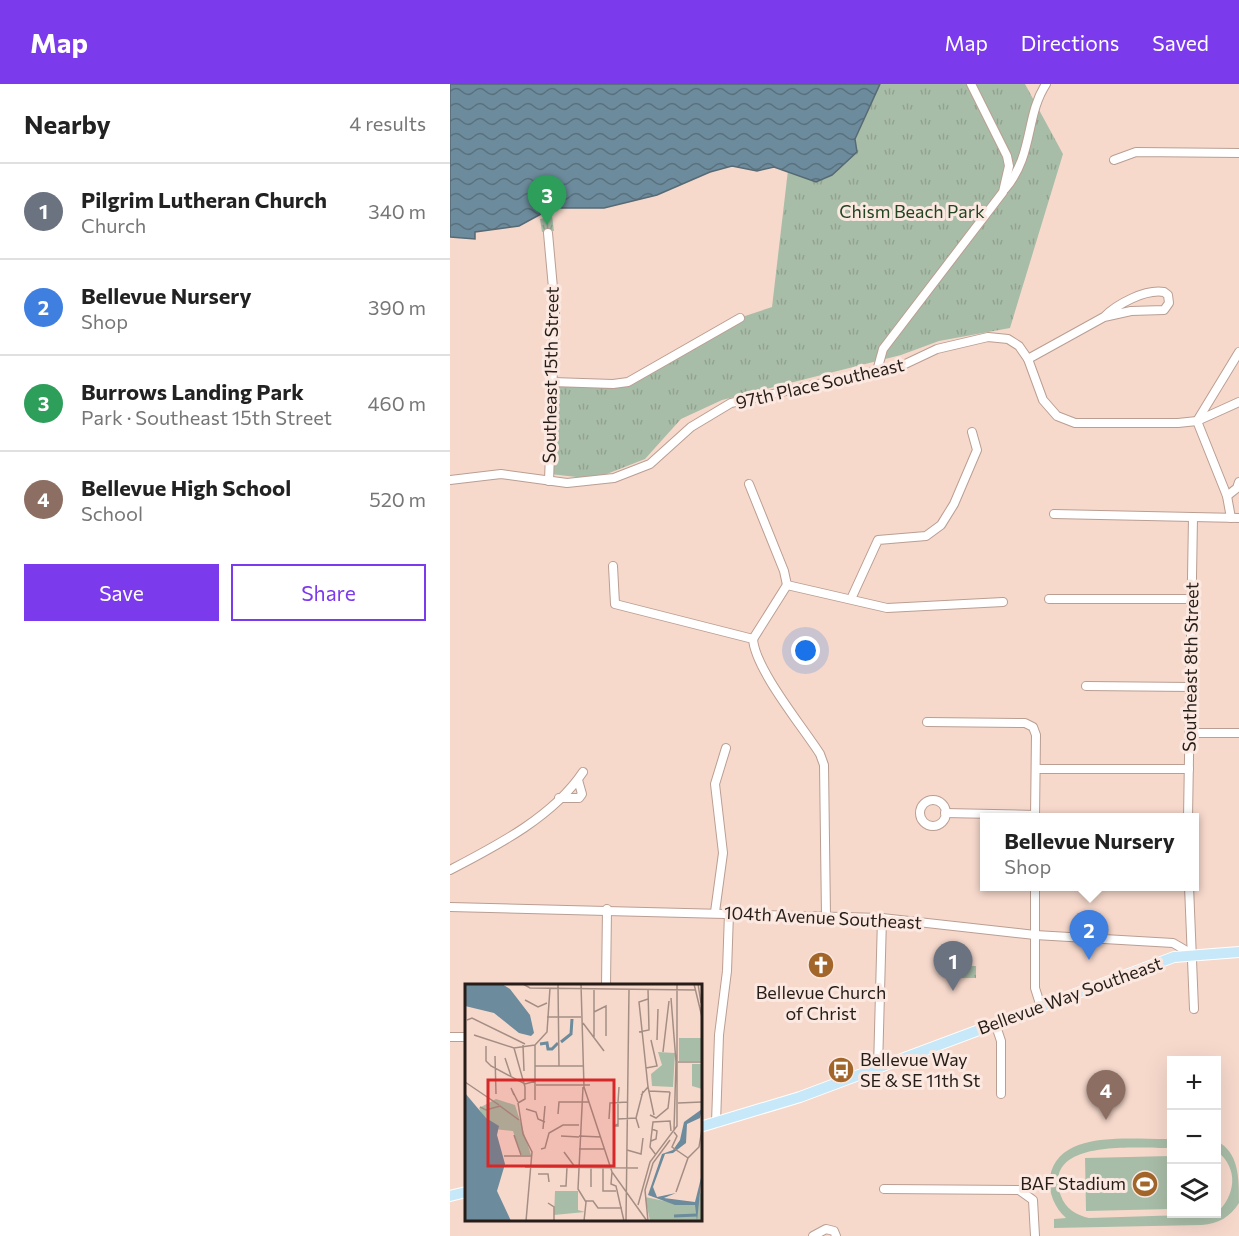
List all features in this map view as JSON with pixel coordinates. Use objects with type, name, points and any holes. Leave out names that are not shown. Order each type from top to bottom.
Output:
[{"type":"main road","name":"Bellevue Way Southeast","points":[[702,1126],[800,1097],[1174,957],[1239,952]]},
{"type":"main road","points":[[450,1196],[465,1192]]},
{"type":"street","points":[[971,84],[1008,156],[1009,166],[1003,192]]},
{"type":"street","points":[[877,370],[883,349],[1003,192],[1023,162],[1038,100],[1046,84]]},
{"type":"street","points":[[1114,160],[1136,152],[1239,153]]},
{"type":"street","name":"Southeast 15th Street","points":[[548,233],[555,310],[549,481]]},
{"type":"street","points":[[1104,317],[1131,311],[1164,310],[1169,303],[1168,295],[1159,291],[1151,292],[1114,307],[1104,317],[1028,359],[1043,400],[1065,420],[1097,425],[1197,421],[1239,402]]},
{"type":"street","points":[[552,382],[614,384],[628,382],[740,318]]},
{"type":"street","name":"97th Place Southeast","points":[[450,480],[501,474],[567,483],[596,482],[630,473],[662,456],[703,418],[731,403],[913,362],[937,349],[988,337],[1015,342],[1028,359]]},
{"type":"street","points":[[1197,421],[1239,352]]},
{"type":"street","points":[[1054,514],[1235,518],[1197,421]]},
{"type":"street","points":[[851,599],[878,540],[926,536],[947,517],[977,450],[972,432]]},
{"type":"street","points":[[1227,496],[1239,482]]},
{"type":"street","points":[[749,484],[784,571],[787,585],[753,639],[753,649],[820,754],[824,765],[826,916]]},
{"type":"street","name":"Southeast 8th Street","points":[[1188,813],[1193,517]]},
{"type":"street","points":[[613,566],[615,604],[753,639]]},
{"type":"street","points":[[787,585],[879,607],[1003,602]]},
{"type":"street","points":[[1049,599],[1191,599]]},
{"type":"street","points":[[1086,686],[1191,687]]},
{"type":"street","points":[[927,722],[1025,723],[1033,727],[1036,735],[1035,813]]},
{"type":"street","points":[[1190,733],[1239,733]]},
{"type":"street","points":[[715,912],[723,853],[715,784],[726,748]]},
{"type":"street","points":[[1036,769],[1189,769]]},
{"type":"street","points":[[450,870],[489,849],[545,812],[580,776],[582,794],[579,798],[559,798]]},
{"type":"street","points":[[945,813],[980,814]]},
{"type":"street","points":[[1035,891],[1035,987],[1041,1007]]},
{"type":"street","points":[[1189,891],[1194,1009]]},
{"type":"street","name":"104th Avenue Southeast","points":[[450,907],[607,909],[882,918],[1098,940],[1173,943],[1192,954]]},
{"type":"street","points":[[606,984],[607,909]]},
{"type":"street","points":[[716,1123],[719,1035],[727,980],[729,913]]},
{"type":"street","points":[[878,1068],[882,918]]},
{"type":"street","points":[[995,1023],[1001,1041],[1001,1094]]},
{"type":"street","points":[[884,1189],[1014,1189],[1029,1195],[1034,1204],[1035,1236]]},
{"type":"street","points":[[813,1236],[826,1229],[834,1231],[836,1236]]},
{"type":"green space","name":"Chism Beach Park","points":[[833,84],[1025,84],[1063,154],[1010,328],[939,341],[901,355],[722,400],[681,419],[645,459],[594,479],[550,474],[552,382],[621,384],[739,318],[772,307],[788,170]]},
{"type":"green space","points":[[552,216],[554,231],[542,232],[540,219]]},
{"type":"green space","points":[[958,966],[976,966],[976,978],[958,978]]},
{"type":"green space","points":[[1119,1139],[1167,1139],[1167,1148],[1097,1150],[1078,1155],[1065,1164],[1058,1177],[1061,1196],[1065,1204],[1080,1215],[1089,1218],[1167,1216],[1167,1218],[1221,1218],[1221,1209],[1231,1190],[1232,1174],[1221,1155],[1221,1144],[1234,1159],[1238,1175],[1239,1203],[1228,1216],[1202,1225],[1054,1228],[1054,1219],[1066,1218],[1053,1200],[1050,1189],[1050,1177],[1056,1161],[1067,1151],[1082,1144]]},
{"type":"green space","points":[[1167,1156],[1167,1209],[1086,1211],[1085,1158]]},
{"type":"water","points":[[450,84],[880,84],[855,139],[857,152],[832,175],[816,182],[774,167],[757,171],[732,166],[710,172],[657,195],[604,208],[552,208],[519,226],[475,232],[475,239],[450,237]]},
{"type":"place","name":"Burrows Landing Park","points":[[547,225]]},
{"type":"place","name":"Bellevue Nursery","points":[[1089,960]]},
{"type":"place","name":"Bellevue Church of Christ","points":[[821,965]]},
{"type":"place","name":"Pilgrim Lutheran Church","points":[[953,991]]},
{"type":"place","name":"Bellevue Way SE & SE 11th St","points":[[841,1070]]},
{"type":"place","name":"Bellevue High School","points":[[1106,1120]]},
{"type":"place","name":"BAF Stadium","points":[[1145,1184]]}]
